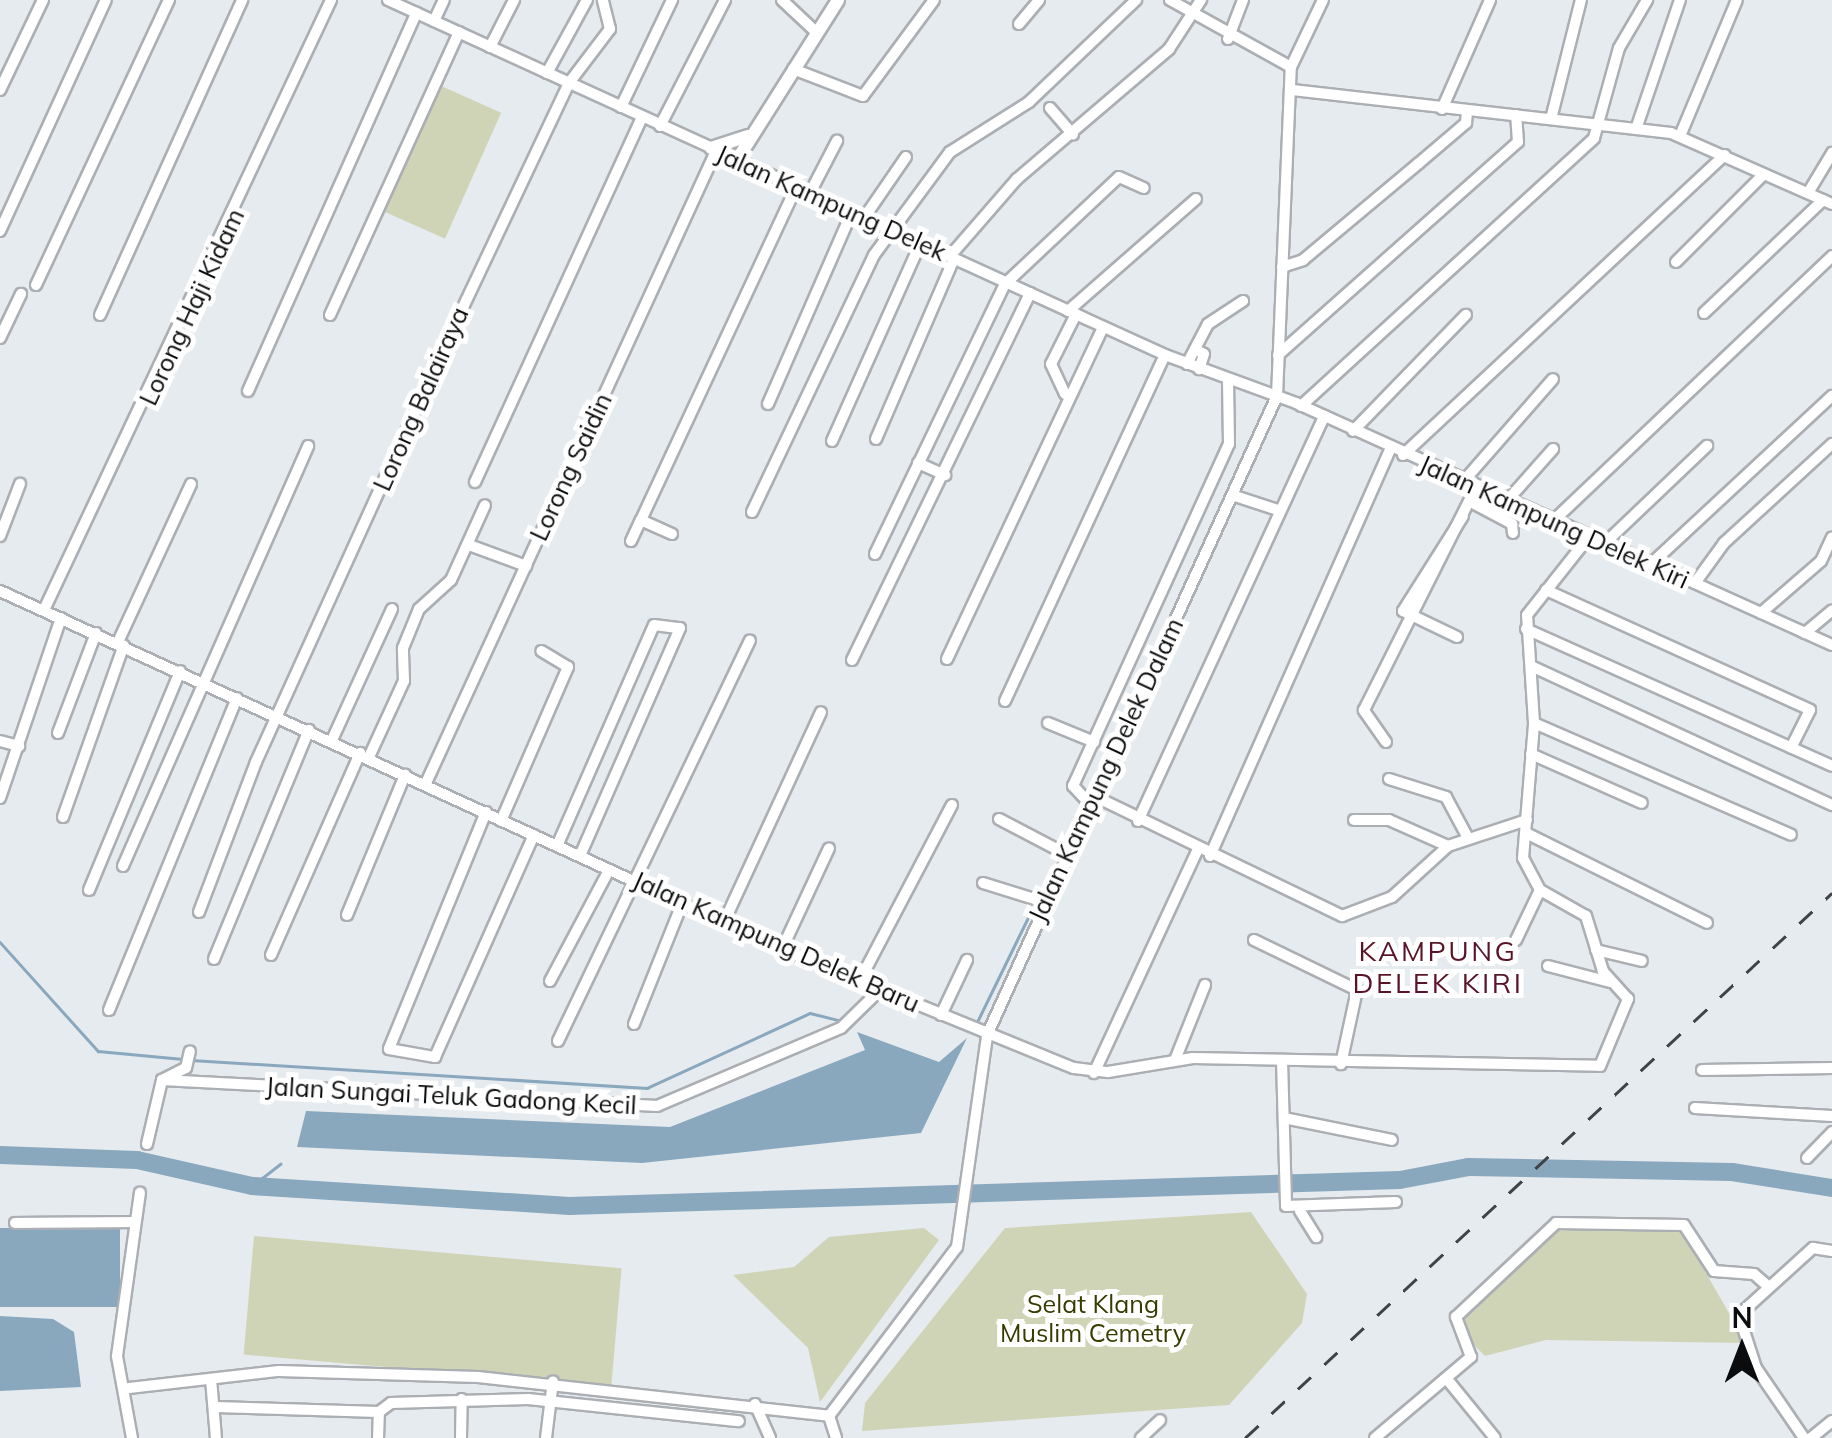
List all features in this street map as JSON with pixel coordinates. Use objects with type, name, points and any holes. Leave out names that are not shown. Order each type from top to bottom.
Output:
[{"type":"street","points":[[0,90],[43,0]]},
{"type":"street","points":[[0,231],[106,0]]},
{"type":"street","points":[[36,286],[169,0]]},
{"type":"street","points":[[100,315],[242,0]]},
{"type":"street","name":"Lorong Haji Kidam","points":[[44,610],[331,0]]},
{"type":"street","points":[[434,21],[444,0]]},
{"type":"street","points":[[490,47],[514,0]]},
{"type":"street","points":[[547,73],[587,0]]},
{"type":"street","name":"Lorong Balairaya","points":[[198,912],[277,716],[569,83],[610,29],[603,0]]},
{"type":"street","points":[[621,107],[672,0]]},
{"type":"street","points":[[660,126],[725,0]]},
{"type":"street","points":[[782,0],[817,33]]},
{"type":"street","points":[[737,160],[838,0]]},
{"type":"street","points":[[794,68],[863,96],[934,0]]},
{"type":"street","points":[[1018,24],[1040,0]]},
{"type":"street","points":[[752,512],[862,278],[950,152],[1029,102],[1136,0]]},
{"type":"street","points":[[1170,0],[1228,39],[1291,68],[1323,0]]},
{"type":"street","points":[[876,439],[952,258],[1017,179],[1073,134],[1192,18],[1201,0]]},
{"type":"street","points":[[1228,39],[1242,0]]},
{"type":"street","points":[[1442,109],[1490,0]]},
{"type":"street","points":[[1551,119],[1582,0]]},
{"type":"street","points":[[1301,406],[1582,150],[1597,126],[1619,48],[1647,0]]},
{"type":"street","points":[[1636,129],[1680,0]]},
{"type":"street","points":[[1680,136],[1737,0]]},
{"type":"street","name":"Jalan Kampung Delek","points":[[396,2],[1005,284],[1164,355],[1277,396]]},
{"type":"street","points":[[248,390],[416,13]]},
{"type":"street","points":[[330,315],[459,32]]},
{"type":"street","name":"Jalan Kampung Delek Dalam","points":[[829,1416],[948,1264],[961,1214],[987,1035],[1034,898],[1066,854],[1088,800],[1235,496],[1277,396],[1291,68]]},
{"type":"street","points":[[1293,90],[1680,136],[1828,202],[1704,313]]},
{"type":"street","points":[[1050,108],[1073,134]]},
{"type":"street","points":[[1282,266],[1302,260],[1419,163],[1466,123],[1467,110]]},
{"type":"street","points":[[1278,355],[1518,142],[1516,115]]},
{"type":"street","points":[[475,482],[642,117]]},
{"type":"street","points":[[714,149],[750,134]]},
{"type":"street","points":[[810,193],[838,141]]},
{"type":"street","name":"Lorong Saidin","points":[[426,784],[714,149]]},
{"type":"street","points":[[1808,193],[1832,153]]},
{"type":"street","points":[[1403,456],[1725,155]]},
{"type":"street","points":[[864,218],[906,157]]},
{"type":"street","points":[[1676,262],[1763,175]]},
{"type":"street","points":[[875,554],[1005,284],[1119,177],[1144,188]]},
{"type":"street","points":[[631,541],[796,186]]},
{"type":"street","points":[[1065,394],[1050,380],[1051,364],[1087,285],[1196,199]]},
{"type":"street","points":[[768,404],[852,212]]},
{"type":"street","points":[[832,441],[920,244]]},
{"type":"street","points":[[1551,523],[1832,256]]},
{"type":"street","points":[[852,660],[1030,293]]},
{"type":"street","points":[[0,338],[21,294]]},
{"type":"street","points":[[1187,364],[1208,324],[1243,301]]},
{"type":"street","points":[[1353,430],[1466,315]]},
{"type":"street","points":[[947,659],[981,573],[1065,394],[1103,326]]},
{"type":"street","points":[[1195,349],[1204,354],[1199,369]]},
{"type":"street","points":[[1005,701],[1164,355]]},
{"type":"street","points":[[1462,483],[1553,379]]},
{"type":"street","points":[[1228,380],[1229,444],[1073,786],[1088,800],[1342,916],[1392,896],[1448,846],[1528,820]]},
{"type":"street","name":"Jalan Kampung Delek Kiri","points":[[1277,396],[1603,546],[1651,564],[1699,574],[1761,613],[1832,645]]},
{"type":"street","points":[[1651,564],[1832,396]]},
{"type":"street","points":[[1138,822],[1324,416]]},
{"type":"street","points":[[1699,574],[1832,444]]},
{"type":"street","points":[[123,866],[200,680],[308,446]]},
{"type":"street","points":[[1603,546],[1707,446]]},
{"type":"street","points":[[1506,502],[1554,449]]},
{"type":"street","points":[[1210,856],[1390,450]]},
{"type":"street","points":[[918,462],[945,475]]},
{"type":"street","points":[[0,536],[20,484]]},
{"type":"street","points":[[63,817],[121,644],[192,484]]},
{"type":"street","points":[[1386,742],[1364,710],[1409,614],[1476,489]]},
{"type":"street","points":[[1235,496],[1278,510]]},
{"type":"street","points":[[1471,502],[1512,524],[1512,534]]},
{"type":"street","points":[[271,955],[364,756],[404,681],[403,648],[419,609],[451,580],[486,505]]},
{"type":"street","points":[[641,520],[672,534]]},
{"type":"street","points":[[1761,613],[1821,561],[1832,537]]},
{"type":"street","points":[[1588,538],[1546,590],[1526,629],[1534,724],[1523,858],[1540,890],[1586,916],[1611,982]]},
{"type":"street","points":[[469,544],[526,566]]},
{"type":"street","name":"Jalan Kampung Delek Baru","points":[[0,590],[682,904],[987,1035],[1094,1073],[1175,1060],[1600,1066],[1628,1003],[1611,982]]},
{"type":"street","points":[[1546,590],[1810,710],[1790,748]]},
{"type":"street","points":[[332,740],[392,609]]},
{"type":"street","points":[[1805,633],[1832,610]]},
{"type":"street","points":[[1409,614],[1457,637]]},
{"type":"street","points":[[0,798],[62,618]]},
{"type":"street","points":[[557,846],[654,625],[680,628],[580,856]]},
{"type":"street","points":[[1526,629],[1832,766]]},
{"type":"street","points":[[58,733],[96,633]]},
{"type":"street","points":[[558,1040],[638,882],[750,641]]},
{"type":"street","points":[[501,820],[568,667],[542,650]]},
{"type":"street","points":[[1530,666],[1832,805]]},
{"type":"street","points":[[89,890],[180,671]]},
{"type":"street","points":[[109,1010],[238,698]]},
{"type":"street","points":[[724,922],[822,712]]},
{"type":"street","points":[[1048,723],[1094,742]]},
{"type":"street","points":[[1534,724],[1791,835]]},
{"type":"street","points":[[214,959],[308,730]]},
{"type":"street","points":[[0,741],[19,746]]},
{"type":"street","points":[[1531,754],[1642,803]]},
{"type":"street","points":[[347,916],[405,775]]},
{"type":"street","points":[[1389,779],[1446,797],[1468,838]]},
{"type":"street","points":[[860,982],[952,804]]},
{"type":"street","points":[[486,812],[389,1048],[435,1057],[534,835]]},
{"type":"street","points":[[999,819],[1066,854]]},
{"type":"street","points":[[1354,820],[1389,820],[1448,846]]},
{"type":"street","points":[[1526,832],[1707,924]]},
{"type":"street","points":[[782,948],[829,848]]},
{"type":"street","points":[[1094,1073],[1197,851]]},
{"type":"street","points":[[550,981],[610,870]]},
{"type":"street","points":[[983,883],[1034,898]]},
{"type":"street","points":[[1516,940],[1540,890]]},
{"type":"street","points":[[634,1024],[682,904]]},
{"type":"street","points":[[1254,940],[1357,990],[1341,1064]]},
{"type":"street","points":[[1596,950],[1642,961]]},
{"type":"street","points":[[942,1015],[966,960]]},
{"type":"street","points":[[1548,966],[1611,982]]},
{"type":"street","points":[[1175,1060],[1205,986]]},
{"type":"street","name":"Jalan Sungai Teluk Gadong Kecil","points":[[166,1080],[657,1106],[841,1028],[880,990]]},
{"type":"street","points":[[147,1144],[166,1080],[190,1056]]},
{"type":"street","points":[[1282,1060],[1284,1197],[1300,1211],[1316,1238]]},
{"type":"street","points":[[1702,1070],[1832,1068]]},
{"type":"street","points":[[1695,1108],[1832,1116]]},
{"type":"street","points":[[1284,1118],[1392,1140]]},
{"type":"street","points":[[1808,1158],[1832,1132]]},
{"type":"street","points":[[132,1438],[129,1388],[117,1356],[140,1193]]},
{"type":"street","points":[[1300,1211],[1396,1202]]},
{"type":"street","points":[[15,1223],[134,1222]]},
{"type":"street","points":[[1374,1438],[1473,1350],[1455,1322],[1556,1223],[1684,1225],[1714,1271],[1754,1274],[1769,1288]]},
{"type":"street","points":[[1832,1252],[1813,1248],[1740,1315],[1756,1368],[1807,1438],[1832,1421]]},
{"type":"street","points":[[129,1388],[279,1370],[553,1382],[829,1416],[836,1438]]},
{"type":"street","points":[[1446,1378],[1490,1436]]},
{"type":"street","points":[[211,1379],[216,1438]]},
{"type":"street","points":[[546,1438],[553,1382]]},
{"type":"street","points":[[460,1438],[462,1399]]},
{"type":"street","points":[[216,1407],[379,1412],[391,1403],[548,1400],[739,1421]]},
{"type":"street","points":[[755,1404],[770,1438]]},
{"type":"street","points":[[378,1438],[379,1412]]},
{"type":"street","points":[[1141,1438],[1160,1420]]},
{"type":"green space","points":[[439,85],[501,113],[445,239],[383,211]]},
{"type":"green space","name":"Selat Klang Muslim Cemetry","points":[[1251,1212],[1307,1294],[1302,1323],[1229,1405],[862,1431],[865,1403],[1005,1228]]},
{"type":"green space","points":[[1555,1227],[1681,1229],[1746,1343],[1546,1340],[1485,1356],[1464,1335],[1461,1315]]},
{"type":"green space","points":[[924,1228],[939,1240],[820,1402],[808,1348],[733,1275],[794,1267],[829,1237]]},
{"type":"green space","points":[[254,1236],[622,1268],[611,1387],[244,1355]]},
{"type":"water","points":[[857,1032],[939,1062],[967,1038],[921,1133],[642,1163],[297,1147],[306,1111],[670,1127],[865,1050]]},
{"type":"water","points":[[0,1228],[120,1228],[120,1307],[0,1307]]},
{"type":"water","points":[[0,1316],[53,1319],[74,1332],[81,1387],[0,1391]]},
{"type":"waterway","points":[[977,1022],[1034,905]]},
{"type":"waterway","points":[[0,942],[98,1051],[183,1059]]},
{"type":"waterway","points":[[191,1060],[647,1088],[810,1013],[841,1021]]},
{"type":"waterway","points":[[0,1155],[137,1160],[252,1186],[569,1206],[1400,1180],[1468,1167],[1732,1172],[1832,1188]]},
{"type":"waterway","points":[[252,1186],[280,1164]]},
{"type":"railway","points":[[1245,1438],[1832,893]]},
{"type":"district","name":"KAMPUNG DELEK KIRI","points":[[1438,967]]}]
